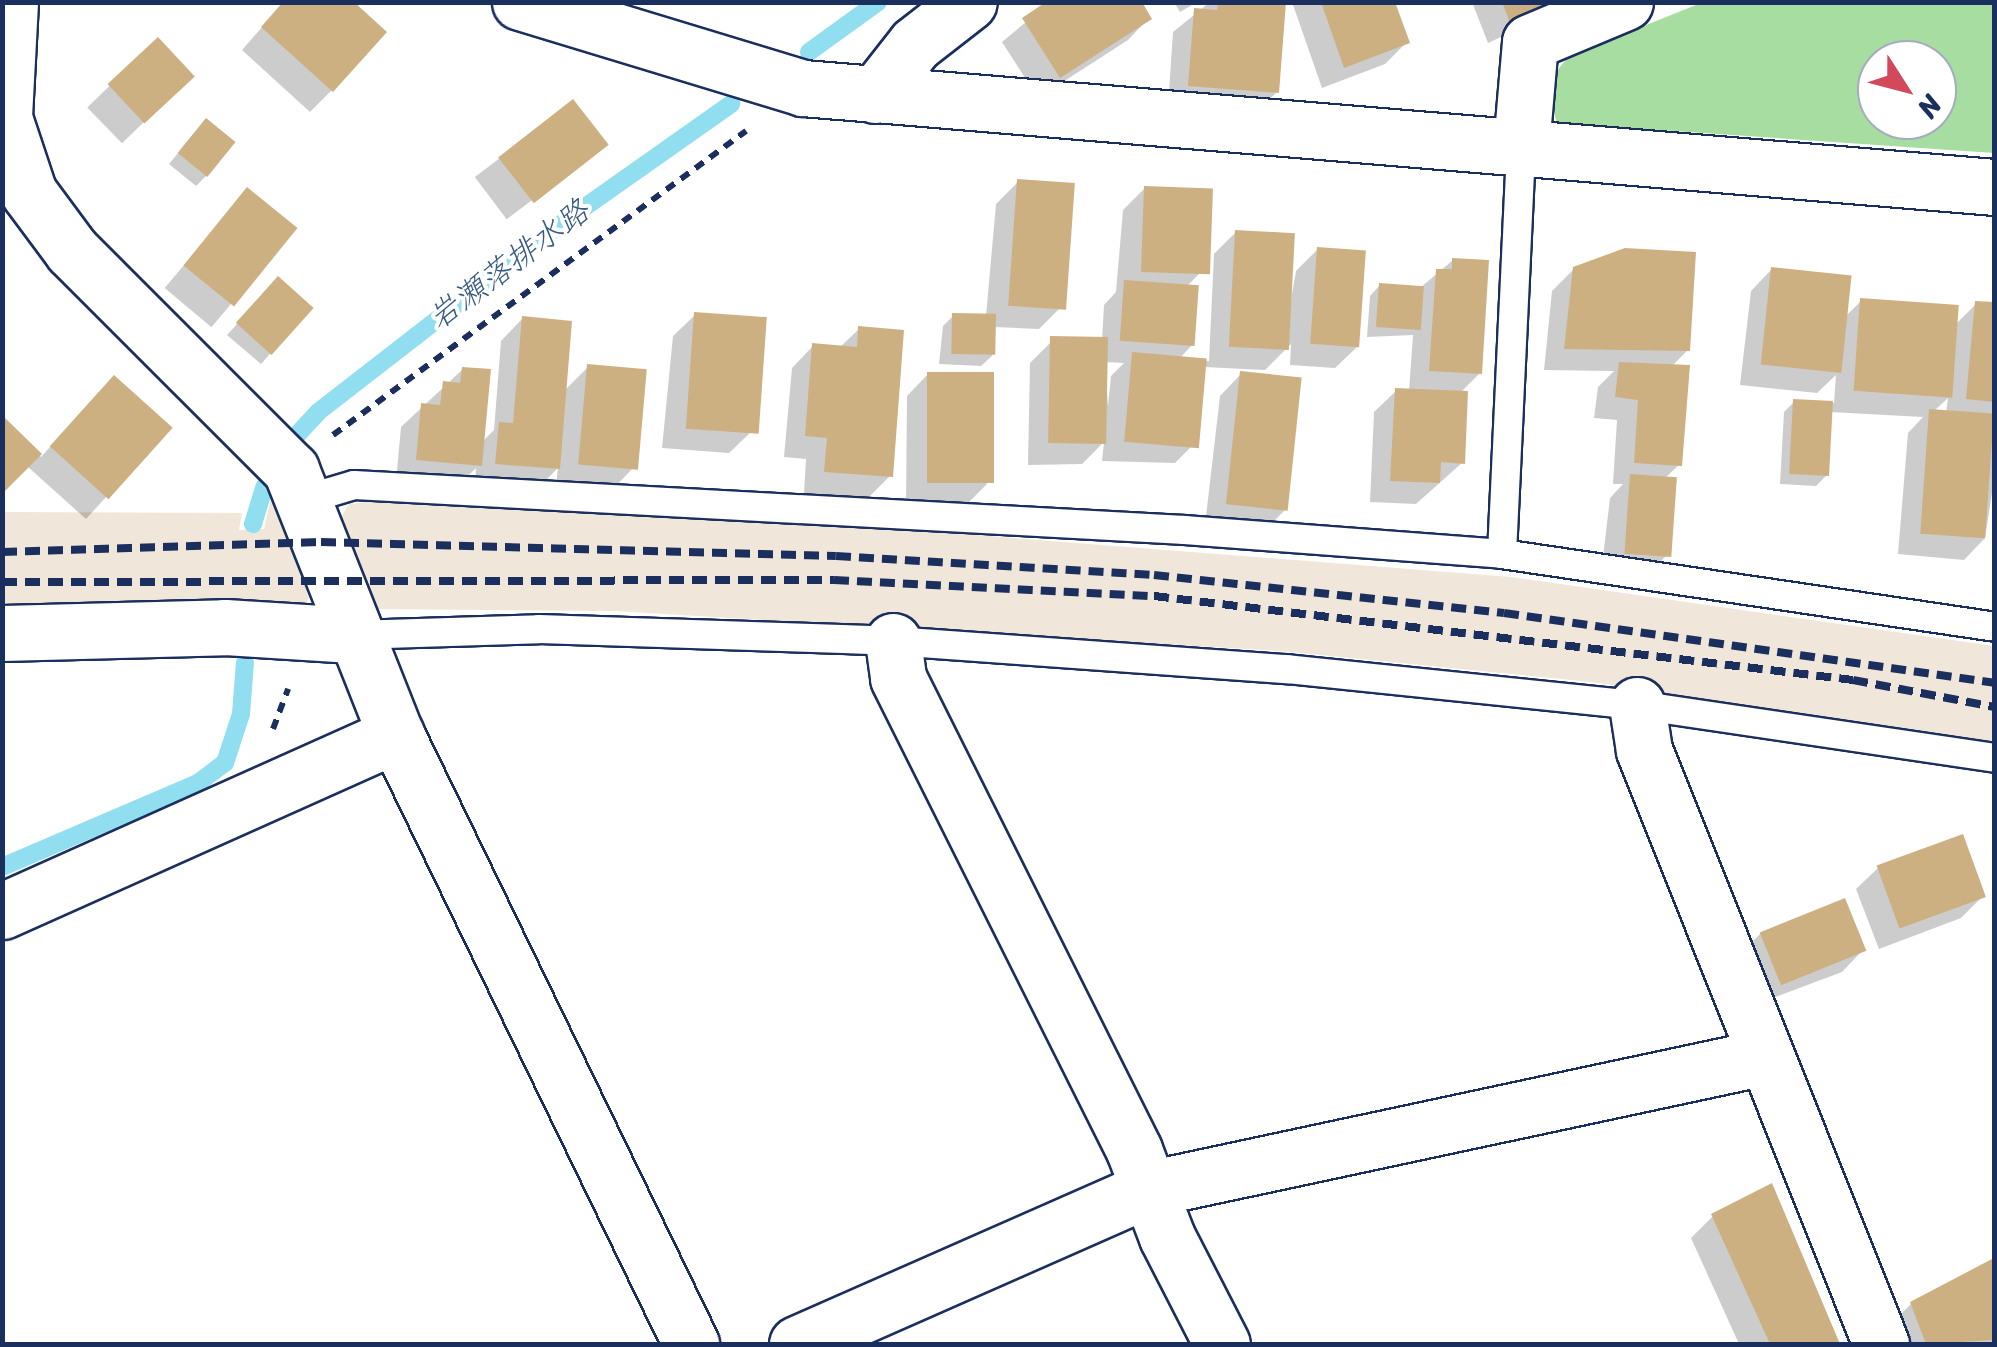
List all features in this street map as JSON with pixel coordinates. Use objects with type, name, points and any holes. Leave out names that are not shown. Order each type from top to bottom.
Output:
[{"type":"street","points":[[10,2],[4,118],[29,193],[72,251],[299,484],[328,634],[396,735],[691,1344]]},
{"type":"street","points":[[520,2],[803,88],[1994,188]]},
{"type":"street","points":[[875,95],[914,44],[968,2]]},
{"type":"street","points":[[1521,147],[1530,42],[1625,2]]},
{"type":"street","points":[[2,633],[225,627],[328,634]]},
{"type":"street","points":[[893,641],[898,678],[1222,1344]]},
{"type":"street","points":[[1637,705],[1644,750],[1881,1344]]},
{"type":"street","points":[[2,911],[396,735]]},
{"type":"street","points":[[796,1344],[1148,1189],[1765,1057]]},
{"type":"lane","points":[[1502,554],[1521,147]]},
{"type":"lane","points":[[299,484],[1185,530],[1502,554],[1994,626]]},
{"type":"lane","points":[[328,634],[538,629],[893,641],[1288,670],[1637,705],[1994,758]]},
{"type":"path","points":[[299,484],[430,359],[803,88]]},
{"type":"path","points":[[254,797],[328,634]]},
{"type":"shaded area","points":[[272,494],[309,598],[299,615],[3,615],[3,512],[242,513],[239,530],[264,529]]},
{"type":"shaded area","points":[[349,504],[925,531],[1511,577],[1994,646],[1994,742],[1591,682],[1280,651],[614,611],[371,609],[342,515]]},
{"type":"green space","points":[[1701,3],[1994,3],[1994,153],[1557,123],[1545,85],[1569,56]]},
{"type":"building","points":[[283,2],[354,2],[387,32],[333,92],[261,27]]},
{"type":"building","points":[[1046,2],[1142,2],[1152,19],[1060,78],[1022,18]]},
{"type":"building","points":[[1218,2],[1286,2],[1279,93],[1188,86],[1194,8],[1217,10]]},
{"type":"building","points":[[1321,2],[1395,2],[1410,43],[1344,68]]},
{"type":"building","points":[[1502,2],[1560,2],[1560,3],[1510,23]]},
{"type":"building","points":[[158,37],[195,76],[144,124],[108,84]]},
{"type":"building","points":[[573,99],[609,145],[534,203],[498,157]]},
{"type":"building","points":[[206,118],[236,142],[207,177],[178,153]]},
{"type":"building","points":[[1017,179],[1075,183],[1066,310],[1008,306]]},
{"type":"building","points":[[1144,186],[1213,188],[1210,274],[1141,272]]},
{"type":"building","points":[[247,187],[298,228],[234,306],[183,265]]},
{"type":"building","points":[[1235,230],[1295,233],[1289,350],[1229,347]]},
{"type":"building","points":[[1317,247],[1366,250],[1359,347],[1310,344]]},
{"type":"building","points":[[1625,248],[1696,252],[1690,351],[1564,349],[1573,267]]},
{"type":"building","points":[[1452,258],[1489,260],[1482,374],[1429,371],[1436,269],[1452,269]]},
{"type":"building","points":[[1771,267],[1852,275],[1841,373],[1761,364]]},
{"type":"building","points":[[278,276],[314,308],[272,355],[236,323]]},
{"type":"building","points":[[1124,280],[1199,285],[1195,346],[1120,341]]},
{"type":"building","points":[[1379,283],[1424,286],[1421,330],[1376,327]]},
{"type":"building","points":[[1860,298],[1959,305],[1952,398],[1854,391]]},
{"type":"building","points":[[1975,301],[1994,302],[1994,402],[1966,399]]},
{"type":"building","points":[[694,312],[767,317],[759,434],[686,429]]},
{"type":"building","points":[[952,313],[996,314],[995,355],[951,354]]},
{"type":"building","points":[[522,316],[572,321],[560,469],[495,464],[499,422],[513,423]]},
{"type":"building","points":[[858,326],[904,330],[893,477],[824,472],[827,438],[805,436],[812,343],[857,347]]},
{"type":"building","points":[[1050,336],[1108,337],[1106,444],[1048,443]]},
{"type":"building","points":[[1132,352],[1207,359],[1199,448],[1124,442]]},
{"type":"building","points":[[1619,362],[1690,365],[1682,466],[1634,463],[1638,400],[1615,397]]},
{"type":"building","points":[[587,364],[647,369],[638,470],[578,465]]},
{"type":"building","points":[[462,367],[491,369],[482,466],[416,460],[421,403],[440,405],[443,381],[460,383]]},
{"type":"building","points":[[1240,371],[1302,377],[1288,511],[1226,504]]},
{"type":"building","points":[[927,372],[994,372],[994,483],[927,483]]},
{"type":"building","points":[[114,375],[173,428],[108,499],[50,446]]},
{"type":"building","points":[[1395,388],[1468,391],[1465,464],[1441,462],[1440,483],[1390,481]]},
{"type":"building","points":[[1793,399],[1833,401],[1829,476],[1789,474]]},
{"type":"building","points":[[1929,409],[1994,414],[1985,538],[1920,534]]},
{"type":"building","points":[[2,415],[42,454],[2,494]]},
{"type":"building","points":[[1630,474],[1677,477],[1671,557],[1624,554]]},
{"type":"building","points":[[1963,834],[1986,897],[1899,928],[1877,865]]},
{"type":"building","points":[[1845,898],[1866,951],[1781,985],[1760,932]]},
{"type":"building","points":[[1772,1183],[1840,1344],[1770,1344],[1711,1214]]},
{"type":"building","points":[[1992,1259],[1994,1340],[1926,1344],[1910,1302]]},
{"type":"waterway","name":"岩瀬落排水路","points":[[809,52],[878,2]]},
{"type":"waterway","name":"岩瀬落排水路","points":[[295,437],[318,412],[558,226],[731,104]]},
{"type":"waterway","name":"岩瀬落排水路","points":[[253,524],[264,487]]},
{"type":"waterway","name":"岩瀬落排水路","points":[[2,867],[198,783],[225,763],[241,714],[245,662]]},
{"type":"railway","points":[[2,552],[321,542],[836,556],[1154,575],[1504,613],[1994,683]]},
{"type":"railway","points":[[2,582],[834,580],[1154,596],[1853,680],[1994,707]]}]
